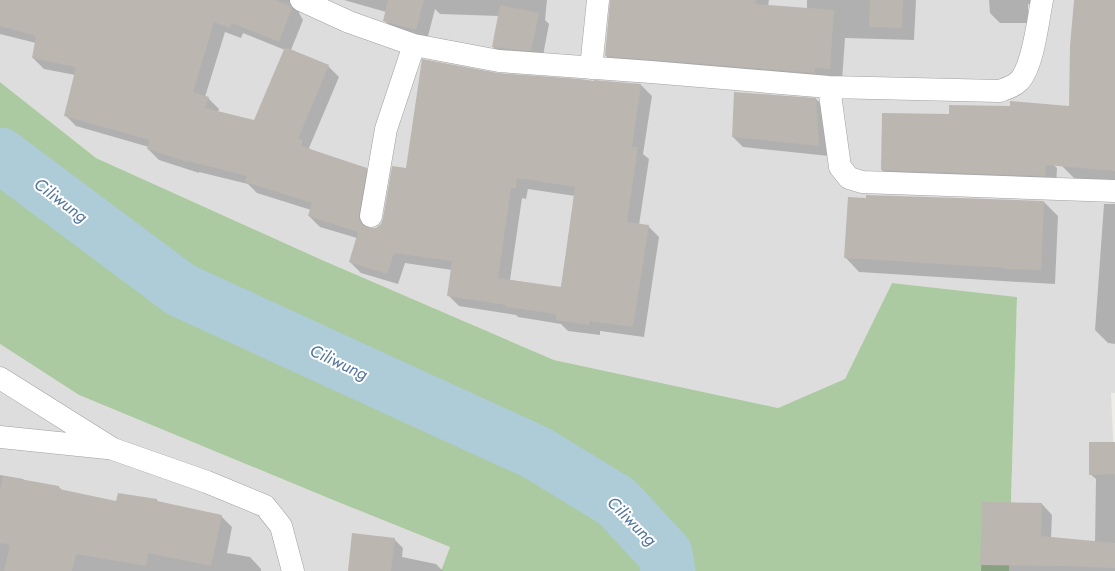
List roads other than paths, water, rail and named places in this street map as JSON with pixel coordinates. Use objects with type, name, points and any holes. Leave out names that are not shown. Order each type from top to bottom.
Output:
[{"type":"street","points":[[301,0],[349,22],[414,45],[499,61],[829,87],[999,91],[1019,82],[1027,70],[1032,56],[1042,0]]},
{"type":"street","points":[[591,68],[598,0]]},
{"type":"street","points":[[371,216],[386,129],[414,45]]},
{"type":"street","points":[[829,87],[840,167],[849,178],[862,182],[1115,191]]},
{"type":"street","points":[[0,378],[113,449],[207,482],[265,506],[281,526],[293,571]]},
{"type":"street","points":[[0,437],[113,449]]},
{"type":"waterway","name":"Ciliwung","points":[[0,155],[181,290],[537,453],[617,502],[665,554],[668,571]]}]
